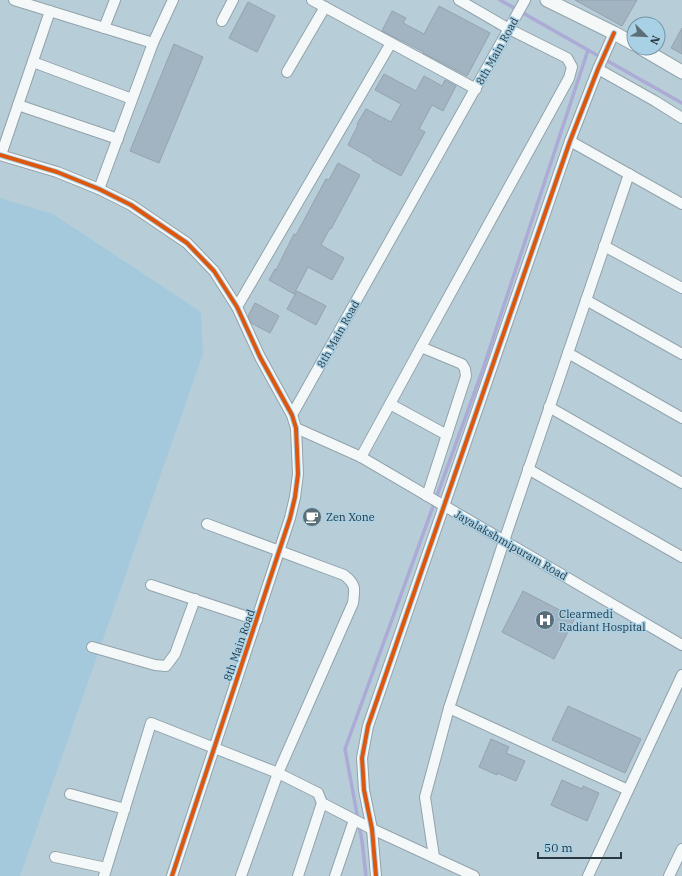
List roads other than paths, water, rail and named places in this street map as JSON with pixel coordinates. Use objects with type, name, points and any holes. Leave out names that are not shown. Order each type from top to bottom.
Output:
[{"type":"street","points":[[14,0],[153,43]]},
{"type":"street","points":[[104,28],[115,0]]},
{"type":"street","points":[[99,189],[153,43],[173,0]]},
{"type":"street","points":[[222,21],[233,0]]},
{"type":"street","points":[[312,0],[476,89]]},
{"type":"street","points":[[362,457],[569,78],[572,67],[567,58],[509,29],[459,0]]},
{"type":"street","name":"8th Main Road","points":[[172,876],[290,518],[298,474],[296,428],[292,415],[526,0]]},
{"type":"street","points":[[547,0],[626,40]]},
{"type":"street","points":[[287,72],[325,7]]},
{"type":"street","points":[[50,11],[0,155],[57,172],[99,189],[131,204],[187,242],[214,271],[237,307],[260,357],[292,415]]},
{"type":"street","points":[[376,876],[372,829],[364,790],[362,758],[368,726],[570,140],[614,33]]},
{"type":"street","points":[[237,307],[391,43]]},
{"type":"street","points":[[655,56],[682,72]]},
{"type":"street","points":[[33,62],[132,99]]},
{"type":"street","points":[[598,69],[682,118]]},
{"type":"street","points":[[18,105],[118,139]]},
{"type":"street","points":[[570,140],[682,204]]},
{"type":"street","points":[[434,857],[425,797],[449,708],[528,469],[629,174]]},
{"type":"street","points":[[604,246],[682,288]]},
{"type":"street","points":[[586,300],[682,354]]},
{"type":"street","points":[[421,347],[462,364],[465,369],[466,376],[427,496]]},
{"type":"street","points":[[568,353],[682,418]]},
{"type":"street","points":[[390,404],[447,435]]},
{"type":"street","points":[[549,407],[682,483]]},
{"type":"street","name":"Jayalakshmipuram Road","points":[[296,428],[362,457],[682,646]]},
{"type":"street","points":[[528,469],[682,557]]},
{"type":"street","points":[[207,524],[344,575],[351,580],[355,590],[353,603],[278,773],[241,876]]},
{"type":"street","points":[[150,585],[257,620]]},
{"type":"street","points":[[92,647],[155,665],[166,666],[175,654],[195,599]]},
{"type":"street","points":[[588,876],[682,675]]},
{"type":"street","points":[[449,708],[628,790]]},
{"type":"street","points":[[55,857],[105,872],[151,723],[278,773],[318,793],[322,804],[298,876]]},
{"type":"street","points":[[70,794],[124,809]]},
{"type":"street","points":[[322,804],[474,876]]},
{"type":"street","points":[[335,876],[354,820]]},
{"type":"street","points":[[669,876],[682,849]]},
{"type":"waterway","points":[[366,876],[362,841],[345,749],[483,369],[588,50],[500,0]]},
{"type":"waterway","points":[[588,50],[682,103]]},
{"type":"place","name":"Zen Xone","points":[[312,517]]},
{"type":"place","name":"Clearmedi Radiant Hospital","points":[[545,620]]}]
